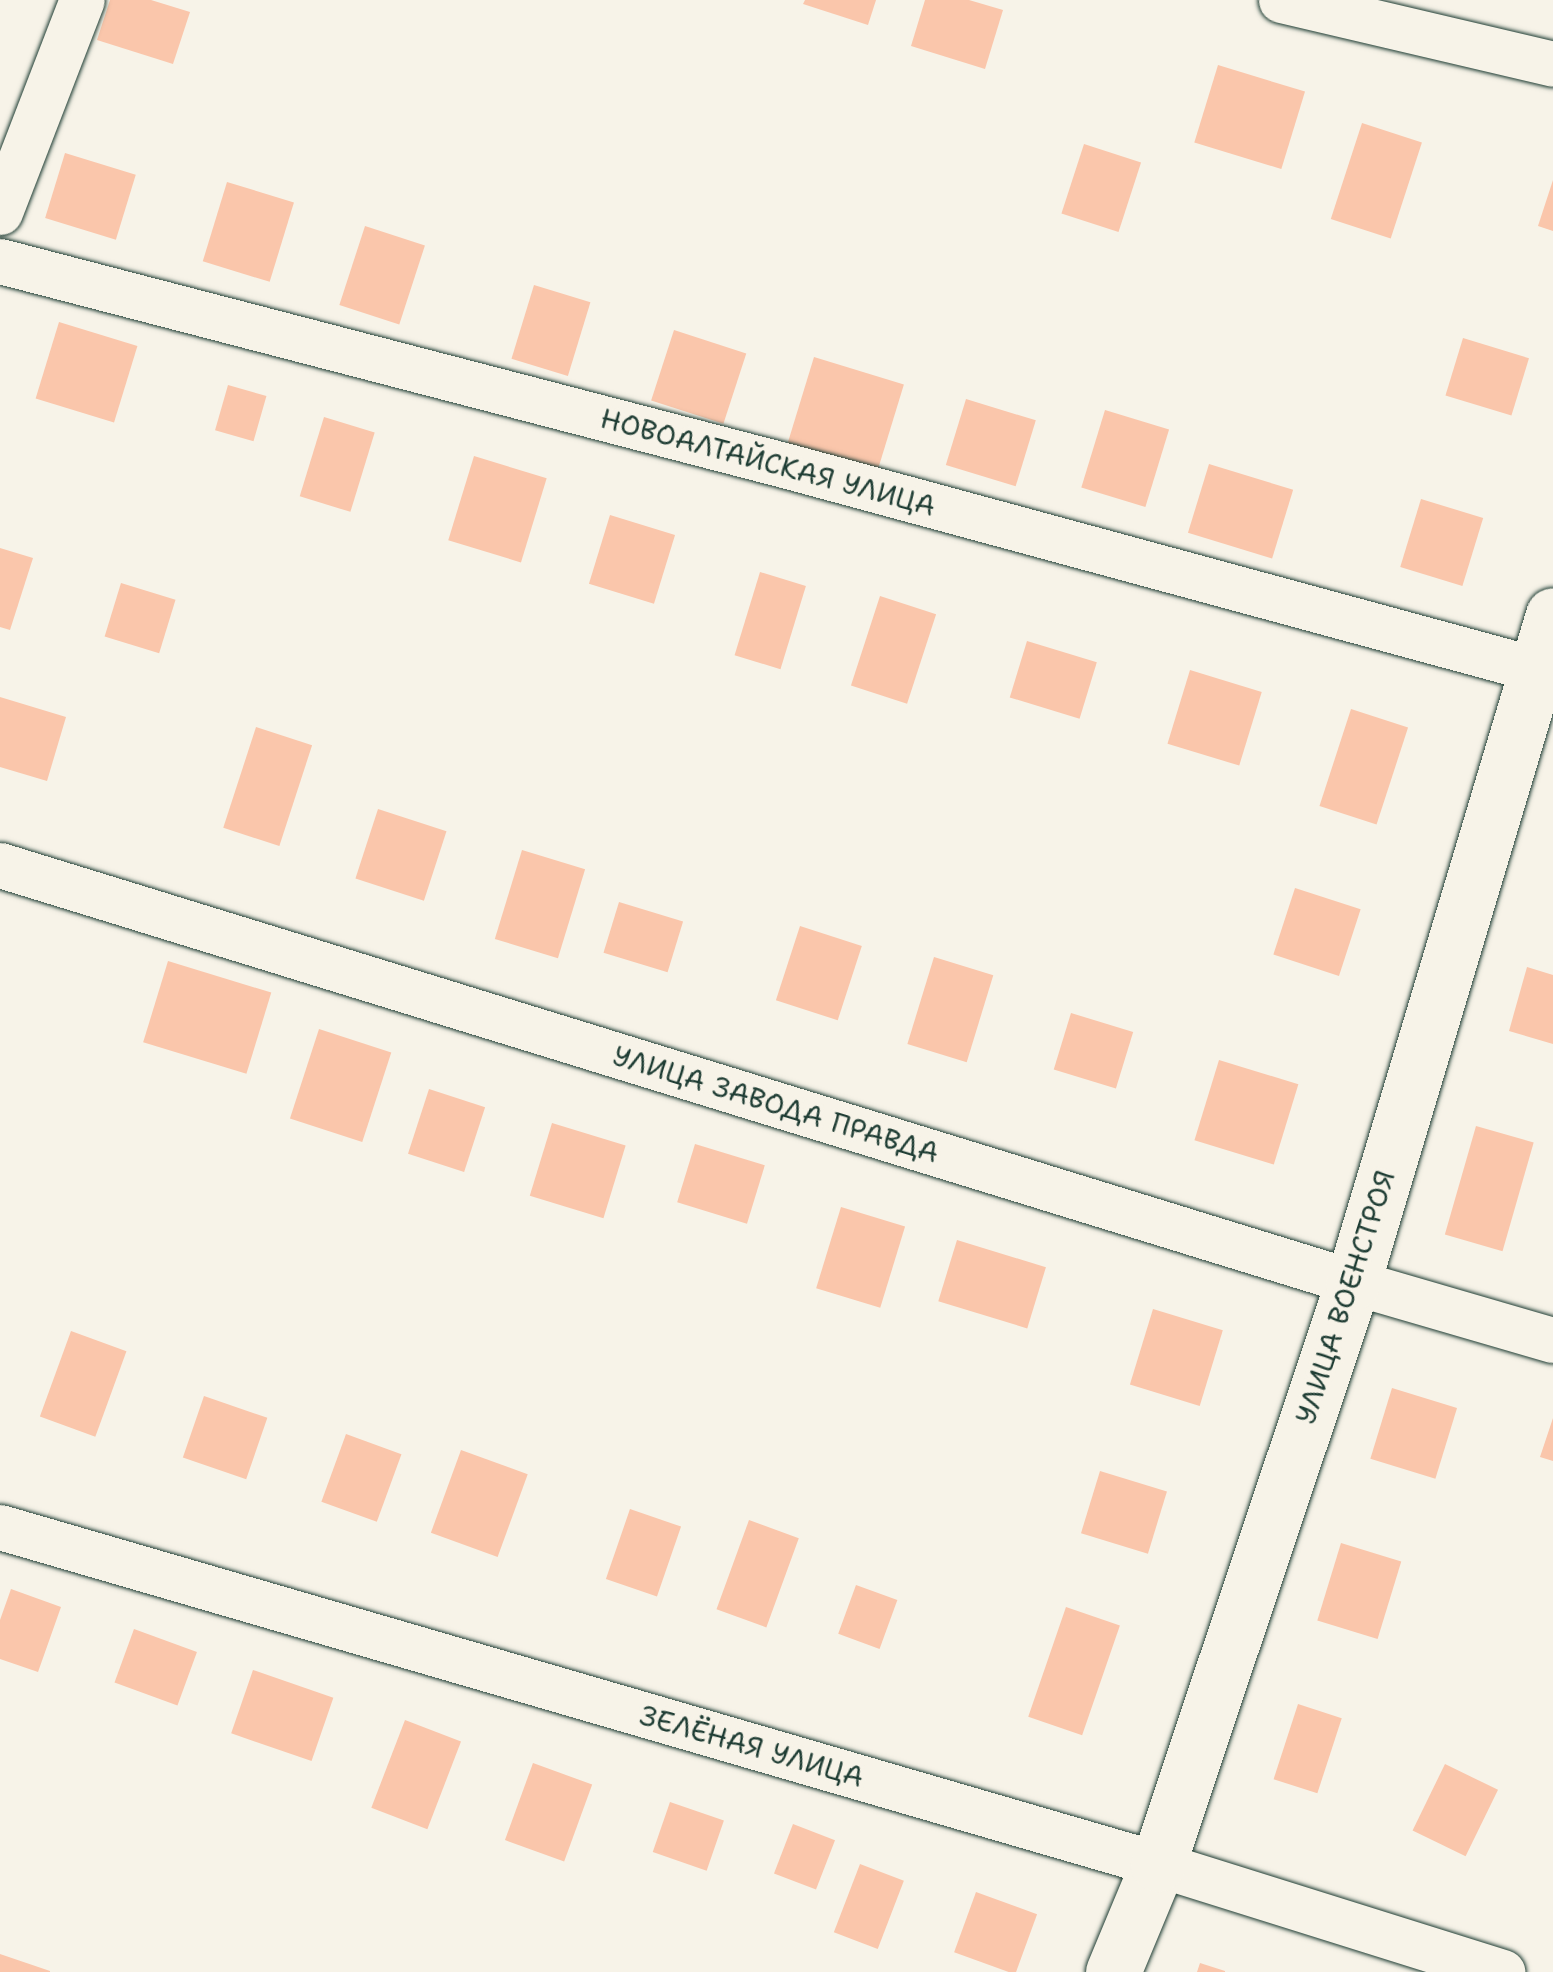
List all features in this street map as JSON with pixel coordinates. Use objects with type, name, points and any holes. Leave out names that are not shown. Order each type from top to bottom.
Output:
[{"type":"street","points":[[0,212],[82,0]]},
{"type":"street","points":[[1280,0],[1553,64]]},
{"type":"street","name":"НОВОАЛТАЙСКАЯ УЛИЦА","points":[[0,262],[784,465],[1535,669]]},
{"type":"street","name":"УЛИЦА ВОЕНСТРОЯ","points":[[1113,1972],[1158,1864],[1352,1282],[1553,615]]},
{"type":"street","name":"УЛИЦА ЗАВОДА ПРАВДА","points":[[0,864],[1352,1282],[1553,1340]]},
{"type":"street","name":"ЗЕЛЁНАЯ УЛИЦА","points":[[0,1528],[1158,1864],[1502,1972]]},
{"type":"building","points":[[110,0],[151,0],[190,12],[173,64],[97,40]]},
{"type":"building","points":[[805,0],[876,0],[868,25],[803,4]]},
{"type":"building","points":[[925,0],[969,0],[1003,10],[985,69],[911,46]]},
{"type":"building","points":[[1218,65],[1305,92],[1281,169],[1194,142]]},
{"type":"building","points":[[1362,123],[1422,142],[1391,239],[1331,219]]},
{"type":"building","points":[[1084,144],[1141,163],[1119,232],[1061,213]]},
{"type":"building","points":[[65,153],[136,175],[116,240],[45,218]]},
{"type":"building","points":[[1553,180],[1553,231],[1538,226]]},
{"type":"building","points":[[227,182],[294,202],[270,282],[203,261]]},
{"type":"building","points":[[365,226],[425,245],[399,324],[339,305]]},
{"type":"building","points":[[534,285],[590,302],[568,376],[511,359]]},
{"type":"building","points":[[59,322],[137,346],[114,422],[36,399]]},
{"type":"building","points":[[674,330],[746,353],[723,424],[651,400]]},
{"type":"building","points":[[1463,338],[1529,358],[1511,416],[1445,395]]},
{"type":"building","points":[[814,357],[904,384],[877,472],[787,445]]},
{"type":"building","points":[[228,385],[266,396],[253,441],[215,430]]},
{"type":"building","points":[[966,399],[1036,420],[1016,486],[946,465]]},
{"type":"building","points":[[1105,410],[1169,430],[1145,507],[1081,487]]},
{"type":"building","points":[[324,417],[375,432],[350,512],[300,496]]},
{"type":"building","points":[[474,456],[547,478],[521,562],[448,540]]},
{"type":"building","points":[[1209,464],[1293,490],[1272,559],[1188,533]]},
{"type":"building","points":[[1421,499],[1483,518],[1462,586],[1400,567]]},
{"type":"building","points":[[610,515],[675,535],[654,604],[589,584]]},
{"type":"building","points":[[0,548],[33,558],[10,630],[0,627]]},
{"type":"building","points":[[760,572],[806,586],[780,669],[735,655]]},
{"type":"building","points":[[121,583],[176,600],[159,653],[105,637]]},
{"type":"building","points":[[880,596],[936,614],[907,704],[851,685]]},
{"type":"building","points":[[1027,641],[1097,662],[1080,719],[1010,697]]},
{"type":"building","points":[[1190,670],[1262,692],[1239,766],[1167,744]]},
{"type":"building","points":[[0,697],[66,717],[47,781],[0,767]]},
{"type":"building","points":[[1351,709],[1408,728],[1377,825],[1319,806]]},
{"type":"building","points":[[256,727],[312,745],[279,846],[223,828]]},
{"type":"building","points":[[378,809],[446,831],[424,901],[355,878]]},
{"type":"building","points":[[522,850],[585,869],[558,958],[495,939]]},
{"type":"building","points":[[1295,888],[1361,909],[1339,976],[1273,955]]},
{"type":"building","points":[[619,902],[683,922],[668,972],[604,953]]},
{"type":"building","points":[[800,926],[862,946],[838,1020],[776,1000]]},
{"type":"building","points":[[934,957],[993,975],[967,1062],[907,1044]]},
{"type":"building","points":[[168,961],[271,993],[246,1074],[143,1042]]},
{"type":"building","points":[[1527,967],[1553,975],[1553,1044],[1509,1031]]},
{"type":"building","points":[[1071,1013],[1133,1032],[1116,1088],[1054,1069]]},
{"type":"building","points":[[319,1029],[391,1052],[362,1142],[290,1118]]},
{"type":"building","points":[[1219,1060],[1298,1084],[1274,1165],[1194,1140]]},
{"type":"building","points":[[429,1089],[485,1107],[464,1172],[408,1154]]},
{"type":"building","points":[[552,1123],[626,1146],[603,1218],[530,1196]]},
{"type":"building","points":[[1476,1126],[1534,1143],[1503,1251],[1445,1235]]},
{"type":"building","points":[[695,1144],[765,1165],[747,1224],[677,1202]]},
{"type":"building","points":[[841,1207],[905,1227],[880,1308],[816,1288]]},
{"type":"building","points":[[957,1240],[1046,1267],[1027,1328],[938,1301]]},
{"type":"building","points":[[1153,1309],[1223,1330],[1200,1406],[1130,1385]]},
{"type":"building","points":[[71,1331],[126,1351],[95,1437],[40,1417]]},
{"type":"building","points":[[1392,1388],[1457,1408],[1435,1479],[1370,1459]]},
{"type":"building","points":[[204,1396],[267,1418],[246,1479],[183,1457]]},
{"type":"building","points":[[1553,1418],[1553,1461],[1540,1457]]},
{"type":"building","points":[[346,1434],[401,1454],[377,1522],[321,1502]]},
{"type":"building","points":[[461,1450],[528,1474],[498,1557],[431,1533]]},
{"type":"building","points":[[1100,1471],[1167,1491],[1148,1554],[1081,1533]]},
{"type":"building","points":[[630,1509],[681,1527],[657,1597],[606,1579]]},
{"type":"building","points":[[749,1520],[799,1538],[766,1627],[717,1609]]},
{"type":"building","points":[[1341,1543],[1401,1561],[1378,1639],[1317,1620]]},
{"type":"building","points":[[856,1585],[897,1600],[880,1649],[838,1634]]},
{"type":"building","points":[[11,1589],[61,1607],[38,1672],[0,1659],[0,1620]]},
{"type":"building","points":[[1066,1607],[1120,1626],[1082,1735],[1028,1717]]},
{"type":"building","points":[[134,1629],[197,1652],[177,1705],[115,1683]]},
{"type":"building","points":[[253,1670],[333,1698],[312,1761],[231,1733]]},
{"type":"building","points":[[1298,1704],[1342,1718],[1317,1793],[1274,1779]]},
{"type":"building","points":[[405,1720],[461,1742],[427,1829],[371,1808]]},
{"type":"building","points":[[533,1763],[592,1785],[564,1862],[505,1840]]},
{"type":"building","points":[[1445,1764],[1498,1790],[1466,1856],[1413,1831]]},
{"type":"building","points":[[670,1802],[724,1821],[707,1871],[653,1852]]},
{"type":"building","points":[[793,1824],[835,1840],[816,1890],[774,1873]]},
{"type":"building","points":[[860,1864],[904,1881],[878,1949],[834,1932]]},
{"type":"building","points":[[976,1892],[1037,1914],[1016,1972],[954,1952]]},
{"type":"building","points":[[0,1954],[50,1971],[50,1972],[0,1972]]},
{"type":"building","points":[[1200,1963],[1225,1971],[1225,1972],[1197,1972]]}]
